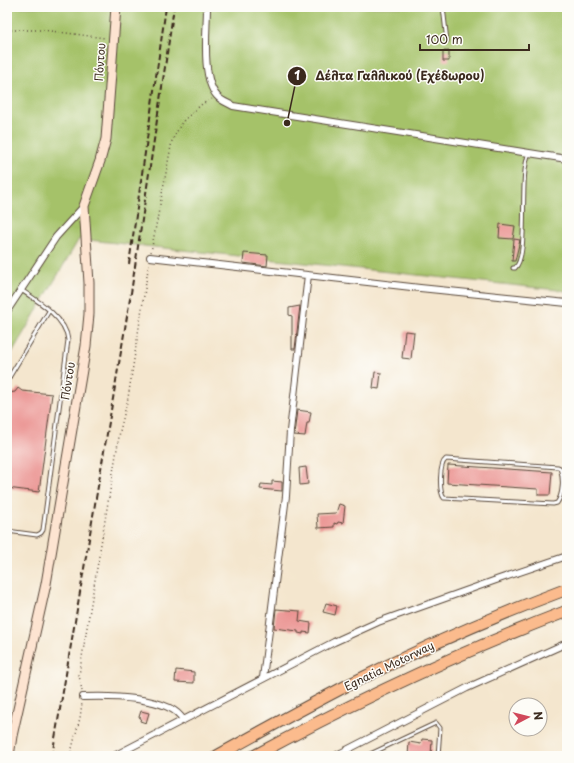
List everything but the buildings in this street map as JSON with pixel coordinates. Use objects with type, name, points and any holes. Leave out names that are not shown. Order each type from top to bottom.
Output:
[{"type":"highway","name":"Egnatia Motorway","points":[[217,756],[349,685],[424,648],[567,588]]},
{"type":"highway","name":"Egnatia Motorway","points":[[254,756],[324,718],[408,677],[468,650],[567,611]]},
{"type":"street","name":"Πόντου","points":[[9,756],[12,736],[46,584],[86,346],[90,283],[84,206],[106,139],[116,7]]},
{"type":"street","points":[[207,7],[206,57],[209,78],[217,96],[233,106],[567,159]]},
{"type":"street","points":[[7,311],[56,237],[84,206]]},
{"type":"street","points":[[150,257],[444,291],[567,303]]},
{"type":"street","points":[[263,678],[286,496],[290,431],[308,275]]},
{"type":"street","points":[[114,756],[263,678],[334,642],[378,622],[567,556]]},
{"type":"street","points":[[335,756],[467,688],[567,643]]},
{"type":"street","points":[[83,697],[127,698],[159,704],[173,710],[180,715],[182,720]]},
{"type":"lane","points":[[442,7],[448,41]]},
{"type":"lane","points":[[513,268],[518,266],[519,263],[524,230],[524,172],[529,153]]},
{"type":"lane","points":[[7,531],[37,535],[41,533],[44,524],[68,340],[68,333],[65,326],[59,319],[41,303],[21,290]]},
{"type":"lane","points":[[7,381],[49,311]]},
{"type":"lane","points":[[446,459],[558,467],[560,468],[562,476],[560,498],[557,503],[553,504],[448,499],[442,496],[441,491],[442,464],[446,459]]},
{"type":"lane","points":[[562,476],[567,476]]},
{"type":"lane","points":[[366,756],[436,723],[440,728],[438,756]]},
{"type":"path","points":[[7,30],[43,30],[113,40]]},
{"type":"path","points":[[70,756],[80,718],[83,697],[79,675],[120,431],[128,398],[150,257],[172,141],[182,122],[202,104],[217,96]]},
{"type":"green space","points":[[7,7],[567,7],[567,291],[79,239],[7,361]]},
{"type":"railway","points":[[129,264],[166,7]]},
{"type":"railway","points":[[52,756],[131,293],[174,7]]},
{"type":"place","name":"Δέλτα Γαλλικού (Εχέδωρου)","points":[[287,123]]}]
